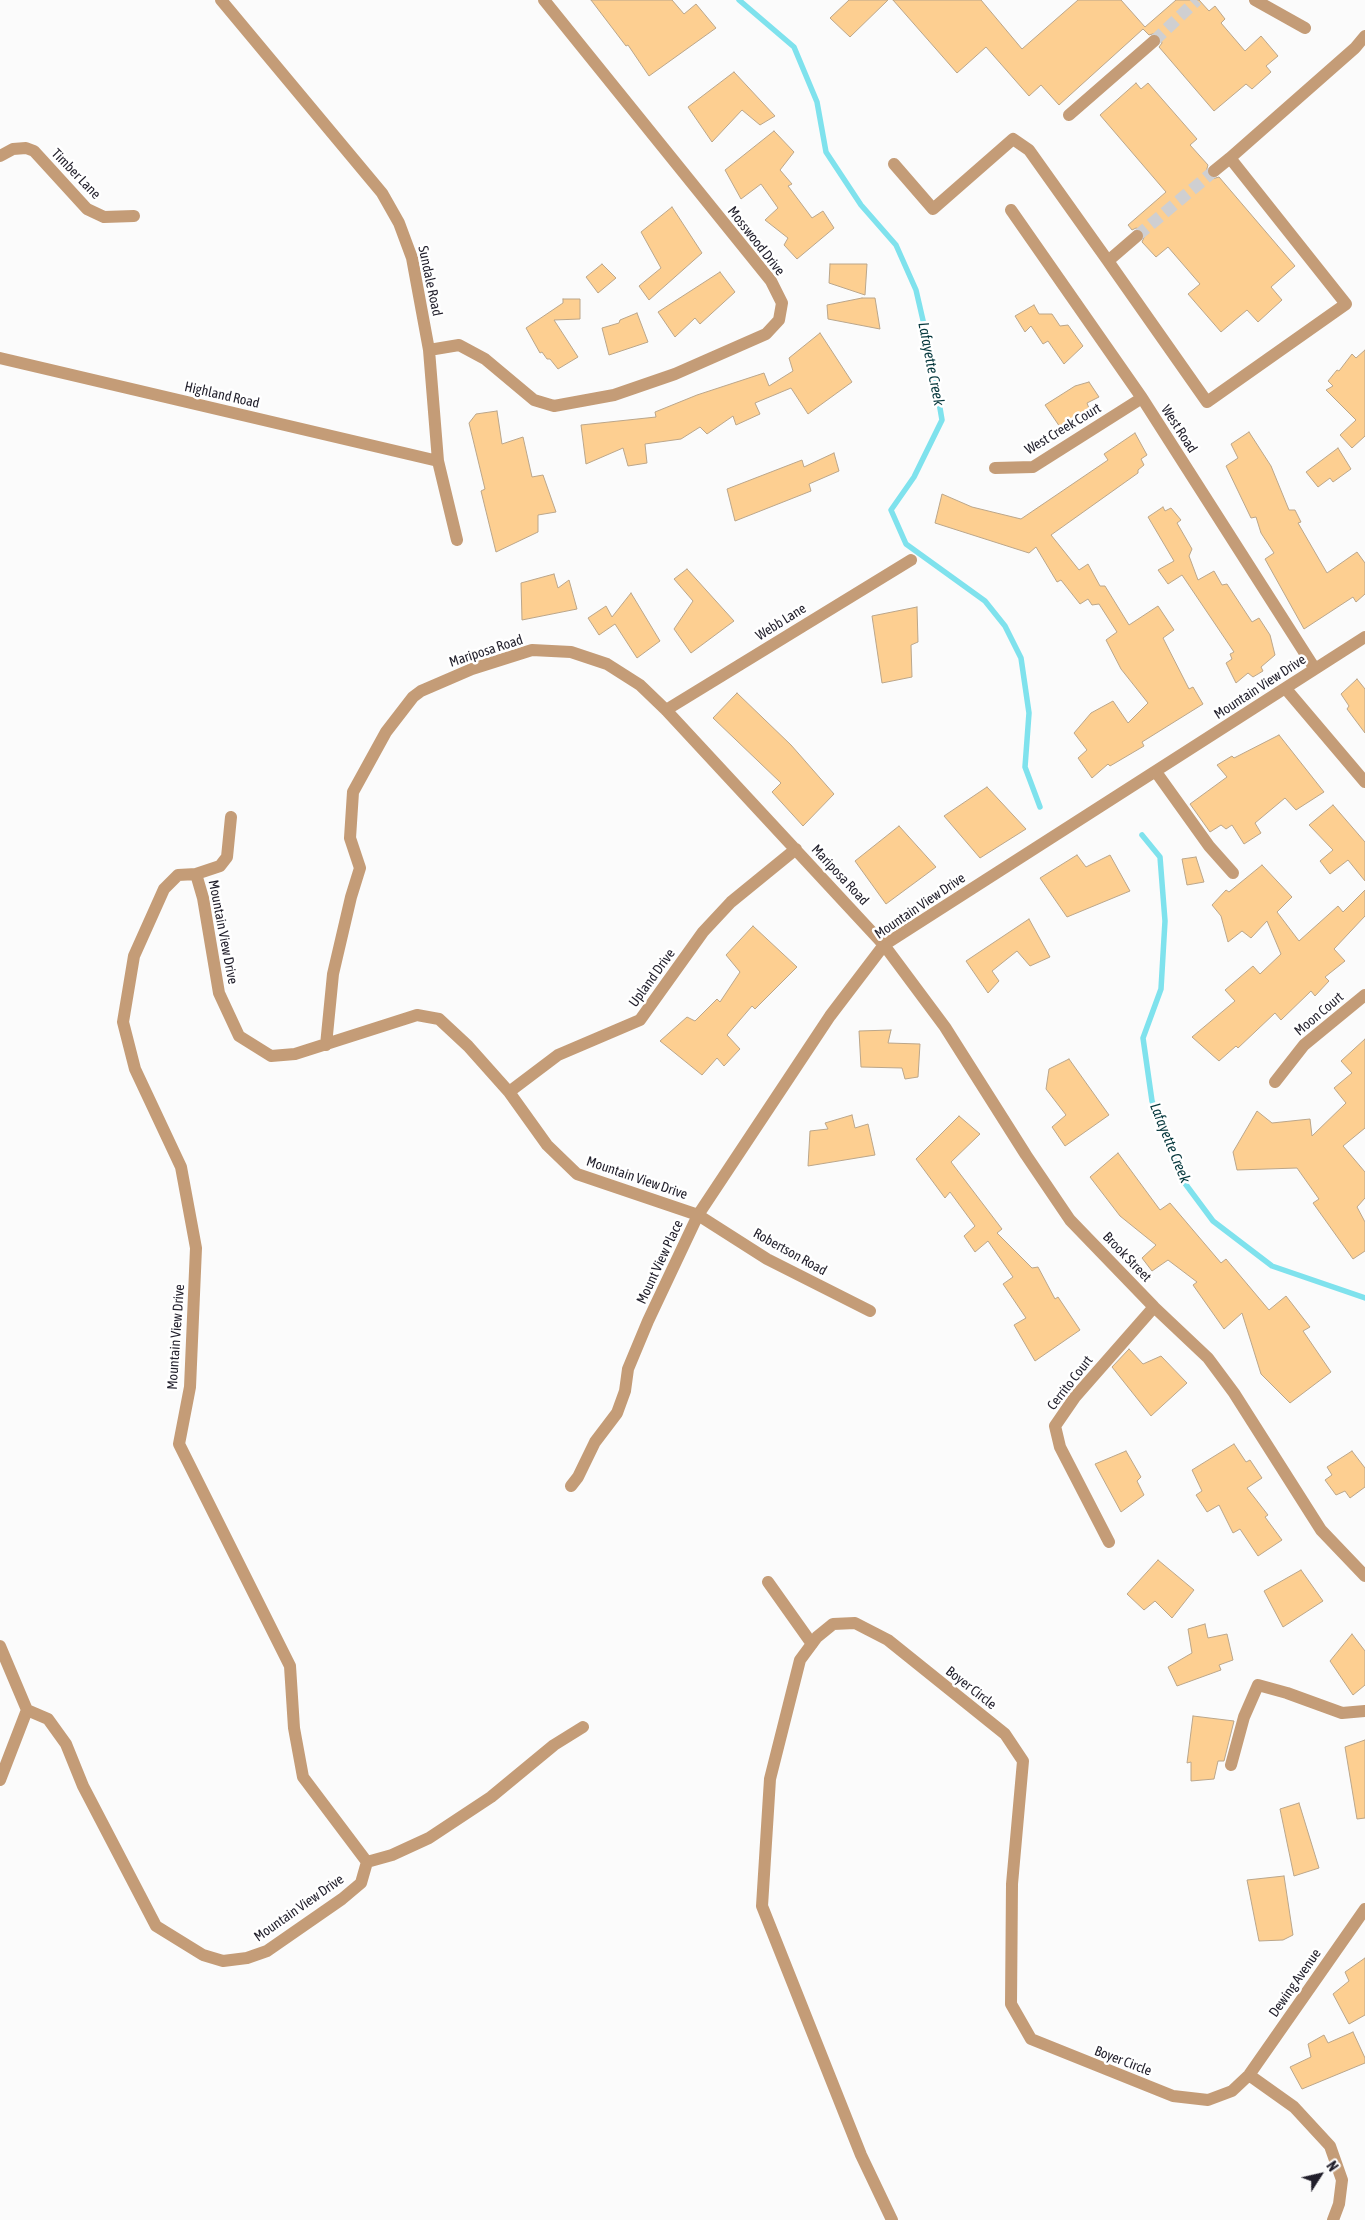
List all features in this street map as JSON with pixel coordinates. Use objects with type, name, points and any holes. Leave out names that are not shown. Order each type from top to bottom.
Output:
[{"type":"street","name":"Sundale Road","points":[[221,0],[382,193],[399,223],[412,258],[429,350],[438,461],[457,540]]},
{"type":"street","name":"Mosswood Drive","points":[[429,350],[458,345],[485,359],[534,400],[554,406],[614,395],[675,374],[766,334],[779,320],[782,303],[771,281],[544,0]]},
{"type":"street","points":[[1255,0],[1305,28]]},
{"type":"street","points":[[1214,171],[1355,48],[1365,36]]},
{"type":"street","points":[[1069,115],[1154,40]]},
{"type":"street","points":[[894,164],[933,209],[1013,139],[1029,150],[1207,402],[1346,304],[1230,158]]},
{"type":"street","name":"Timber Lane","points":[[0,156],[13,150],[26,148],[34,152],[86,209],[104,217],[134,216]]},
{"type":"street","name":"West Road","points":[[1012,210],[1142,398],[1315,669]]},
{"type":"street","points":[[1108,261],[1137,236]]},
{"type":"street","name":"Highland Road","points":[[0,358],[438,461]]},
{"type":"street","name":"West Creek Court","points":[[995,468],[1033,467],[1142,398]]},
{"type":"street","name":"Webb Lane","points":[[666,710],[910,560]]},
{"type":"street","name":"Mountain View Drive","points":[[27,1710],[48,1718],[66,1744],[84,1786],[156,1926],[203,1955],[223,1961],[247,1958],[268,1951],[342,1899],[361,1882],[367,1862],[303,1777],[294,1728],[290,1666],[179,1444],[190,1387],[196,1248],[181,1167],[135,1069],[123,1022],[134,956],[164,889],[178,875],[196,874],[203,898],[219,993],[239,1036],[271,1056],[295,1054],[417,1015],[439,1019],[468,1046],[509,1092],[547,1145],[577,1174],[698,1215],[830,1016],[884,945],[1286,690],[1365,637]]},
{"type":"street","name":"Mariposa Road","points":[[326,1044],[333,974],[350,897],[360,868],[350,838],[353,792],[386,732],[413,697],[421,691],[472,669],[532,650],[571,652],[606,664],[640,685],[666,710],[884,945]]},
{"type":"street","points":[[1286,690],[1365,782]]},
{"type":"street","points":[[1156,772],[1209,846],[1234,873]]},
{"type":"street","points":[[196,874],[220,866],[228,857],[231,817]]},
{"type":"street","name":"Upland Drive","points":[[509,1092],[558,1055],[640,1020],[703,932],[731,902],[796,850]]},
{"type":"street","name":"Brook Street","points":[[884,945],[945,1027],[1026,1155],[1070,1220],[1154,1307],[1208,1358],[1234,1393],[1320,1530],[1365,1576]]},
{"type":"street","name":"Moon Court","points":[[1275,1082],[1304,1045],[1365,995]]},
{"type":"street","name":"Robertson Road","points":[[698,1215],[767,1259],[870,1311]]},
{"type":"street","name":"Mount View Place","points":[[571,1486],[578,1477],[595,1442],[617,1413],[625,1391],[628,1369],[648,1321],[698,1215]]},
{"type":"street","name":"Cerrito Court","points":[[1109,1542],[1060,1447],[1055,1426],[1075,1397],[1154,1307]]},
{"type":"street","points":[[768,1582],[812,1644]]},
{"type":"street","name":"Boyer Circle","points":[[892,2220],[862,2155],[762,1906],[770,1779],[800,1660],[817,1637],[833,1624],[855,1623],[888,1640],[1005,1734],[1023,1761],[1012,1884],[1010,2004],[1031,2040],[1173,2096],[1208,2100],[1232,2091],[1249,2075]]},
{"type":"street","points":[[0,1646],[27,1710],[0,1780]]},
{"type":"street","points":[[1231,1765],[1244,1717],[1258,1685],[1342,1712],[1365,1711]]},
{"type":"street","points":[[367,1862],[392,1855],[429,1838],[491,1798],[554,1745],[583,1727]]},
{"type":"street","name":"Dewing Avenue","points":[[1249,2075],[1365,1909]]},
{"type":"street","points":[[1249,2075],[1294,2107],[1330,2146],[1342,2180],[1339,2204],[1333,2220]]},
{"type":"building","points":[[591,0],[672,0],[684,14],[696,4],[716,28],[649,76],[628,45],[626,46]]},
{"type":"building","points":[[849,0],[888,0],[850,37],[830,18]]},
{"type":"building","points":[[893,0],[981,0],[1022,49],[1078,0],[1121,0],[1145,27],[1176,0],[1199,0],[1209,11],[1215,6],[1225,19],[1221,23],[1245,51],[1261,36],[1278,56],[1266,66],[1271,72],[1252,89],[1246,84],[1214,111],[1159,47],[1162,43],[1160,36],[1156,33],[1149,35],[1143,29],[1059,105],[1041,85],[1029,96],[986,47],[957,73]]},
{"type":"building","points":[[734,72],[775,116],[760,125],[742,110],[712,142],[688,107]]},
{"type":"building","points":[[1136,83],[1141,89],[1148,83],[1197,139],[1190,145],[1208,165],[1207,176],[1212,179],[1219,177],[1295,266],[1271,287],[1282,300],[1258,322],[1247,310],[1221,332],[1188,294],[1200,284],[1168,247],[1156,257],[1142,242],[1145,235],[1143,230],[1136,228],[1132,230],[1128,225],[1166,192],[1100,115]]},
{"type":"building","points":[[774,131],[794,152],[780,170],[792,184],[788,186],[812,218],[823,211],[834,228],[797,259],[784,245],[788,238],[765,220],[778,208],[761,184],[741,199],[725,170]]},
{"type":"building","points":[[672,207],[702,253],[649,300],[639,286],[661,268],[641,232]]},
{"type":"building","points":[[602,264],[616,278],[598,293],[586,277]]},
{"type":"building","points":[[830,264],[867,264],[865,295],[829,283]]},
{"type":"building","points":[[720,272],[735,292],[700,324],[695,318],[675,337],[658,312]]},
{"type":"building","points":[[862,298],[875,298],[880,329],[828,319],[827,305]]},
{"type":"building","points":[[563,299],[580,299],[580,319],[554,320],[578,357],[558,369],[550,359],[547,359],[542,352],[540,353],[526,328],[563,303]]},
{"type":"building","points":[[1034,305],[1039,314],[1052,314],[1060,326],[1068,325],[1083,346],[1064,364],[1048,341],[1043,344],[1031,326],[1025,332],[1015,316]]},
{"type":"building","points":[[637,313],[648,342],[609,355],[602,328],[619,323],[620,320]]},
{"type":"building","points":[[820,333],[852,382],[808,414],[791,388],[755,403],[760,414],[736,425],[733,416],[707,434],[700,427],[681,439],[645,444],[647,463],[628,466],[623,448],[586,464],[581,425],[656,417],[655,412],[697,395],[764,373],[769,386],[793,371],[789,358]]},
{"type":"building","points":[[1365,350],[1365,436],[1352,448],[1340,435],[1356,420],[1326,390],[1333,386],[1328,381],[1337,370],[1339,371],[1352,354],[1356,358]]},
{"type":"building","points":[[1089,382],[1099,397],[1087,403],[1092,416],[1062,430],[1045,405],[1075,386]]},
{"type":"building","points":[[497,411],[502,444],[523,437],[532,477],[543,475],[556,512],[538,515],[538,532],[496,552],[481,491],[485,489],[469,423],[476,414]]},
{"type":"building","points":[[1249,432],[1271,466],[1289,510],[1295,510],[1301,522],[1298,523],[1327,573],[1357,552],[1365,563],[1365,594],[1356,602],[1353,597],[1304,629],[1265,559],[1274,553],[1261,533],[1256,517],[1251,518],[1226,466],[1238,458],[1231,444]]},
{"type":"building","points":[[1135,433],[1147,455],[1141,459],[1144,465],[1138,470],[1138,473],[1051,535],[1079,570],[1088,564],[1100,586],[1105,586],[1129,625],[1158,606],[1174,630],[1163,638],[1189,689],[1193,687],[1203,704],[1142,742],[1144,746],[1110,766],[1108,764],[1092,778],[1078,758],[1087,750],[1074,733],[1091,713],[1113,701],[1128,723],[1148,703],[1121,669],[1106,640],[1117,632],[1099,604],[1092,605],[1088,599],[1080,604],[1061,580],[1057,582],[1036,547],[1029,553],[935,523],[942,494],[972,507],[1021,519],[1108,460],[1104,454]]},
{"type":"building","points":[[1338,448],[1351,469],[1333,482],[1330,478],[1318,487],[1306,472]]},
{"type":"building","points":[[834,453],[839,471],[809,484],[811,491],[735,521],[727,489],[802,460],[804,467]]},
{"type":"building","points":[[1163,507],[1165,511],[1171,508],[1181,520],[1177,523],[1192,549],[1189,556],[1198,580],[1214,571],[1222,585],[1227,584],[1252,622],[1259,618],[1270,635],[1275,655],[1261,667],[1263,671],[1253,677],[1248,673],[1236,683],[1226,663],[1232,659],[1230,654],[1234,652],[1182,575],[1168,584],[1158,570],[1174,561],[1148,517]]},
{"type":"building","points":[[687,569],[734,621],[691,653],[674,629],[693,601],[674,579]]},
{"type":"building","points":[[554,574],[558,588],[569,580],[577,609],[522,620],[521,583]]},
{"type":"building","points":[[631,593],[660,641],[637,658],[615,624],[599,635],[588,618],[606,606],[612,617]]},
{"type":"building","points":[[917,607],[918,642],[911,645],[912,677],[882,683],[872,616]]},
{"type":"building","points":[[1357,679],[1365,689],[1365,733],[1347,709],[1349,706],[1341,694]]},
{"type":"building","points":[[737,693],[791,745],[834,794],[803,826],[772,792],[781,783],[713,718]]},
{"type":"building","points":[[1279,735],[1324,792],[1296,810],[1285,798],[1255,823],[1261,833],[1244,844],[1232,825],[1226,829],[1221,825],[1210,832],[1190,804],[1227,777],[1217,765],[1232,756],[1234,758]]},
{"type":"building","points":[[987,787],[1026,829],[980,858],[944,816]]},
{"type":"building","points":[[1333,805],[1365,842],[1365,881],[1348,860],[1330,874],[1320,861],[1333,850],[1309,825]]},
{"type":"building","points":[[899,826],[936,867],[886,904],[855,861]]},
{"type":"building","points":[[1077,855],[1086,867],[1110,855],[1130,891],[1067,917],[1040,878]]},
{"type":"building","points":[[1196,857],[1204,882],[1187,885],[1182,859]]},
{"type":"building","points":[[1262,865],[1292,897],[1277,912],[1299,941],[1338,906],[1343,912],[1365,890],[1365,916],[1334,949],[1345,961],[1325,977],[1329,981],[1315,996],[1311,991],[1281,1020],[1275,1013],[1238,1048],[1236,1046],[1219,1061],[1192,1037],[1235,1001],[1225,990],[1253,966],[1260,974],[1281,954],[1267,921],[1251,938],[1242,931],[1228,942],[1221,916],[1212,905],[1226,890],[1229,892]]},
{"type":"building","points":[[1029,919],[1050,957],[1030,966],[1017,951],[992,971],[999,981],[988,993],[966,961]]},
{"type":"building","points":[[753,926],[797,967],[755,1009],[752,1006],[727,1035],[740,1049],[724,1066],[717,1058],[702,1075],[660,1041],[687,1017],[695,1021],[717,999],[720,1002],[740,972],[726,955]]},
{"type":"building","points":[[891,1030],[888,1043],[920,1044],[918,1077],[905,1079],[902,1068],[861,1067],[859,1031]]},
{"type":"building","points":[[1365,1039],[1365,1128],[1343,1146],[1365,1172],[1365,1198],[1357,1207],[1365,1222],[1365,1251],[1353,1259],[1313,1203],[1319,1199],[1297,1168],[1237,1170],[1233,1152],[1257,1111],[1272,1123],[1310,1119],[1312,1136],[1346,1103],[1334,1088],[1352,1073],[1341,1061]]},
{"type":"building","points":[[1069,1059],[1109,1115],[1065,1146],[1052,1127],[1066,1115],[1046,1089],[1049,1069]]},
{"type":"building","points":[[852,1115],[855,1128],[868,1124],[875,1155],[808,1166],[810,1131],[828,1129],[825,1123]]},
{"type":"building","points":[[959,1116],[980,1134],[951,1162],[1002,1229],[997,1233],[1032,1268],[1038,1267],[1055,1299],[1058,1297],[1080,1330],[1035,1361],[1014,1325],[1026,1318],[1003,1284],[1013,1277],[988,1241],[975,1252],[964,1236],[975,1226],[950,1192],[945,1198],[916,1159]]},
{"type":"building","points":[[1118,1153],[1160,1210],[1170,1203],[1221,1263],[1226,1259],[1269,1310],[1286,1296],[1310,1327],[1303,1331],[1331,1372],[1290,1403],[1261,1374],[1242,1313],[1224,1329],[1193,1285],[1197,1282],[1168,1260],[1152,1271],[1142,1258],[1156,1245],[1120,1216],[1090,1177]]},
{"type":"building","points":[[1129,1349],[1143,1364],[1161,1356],[1187,1383],[1151,1416],[1112,1367]]},
{"type":"building","points":[[1234,1444],[1246,1462],[1250,1460],[1262,1478],[1247,1488],[1268,1515],[1265,1517],[1282,1540],[1258,1556],[1240,1529],[1233,1533],[1219,1505],[1207,1512],[1196,1495],[1202,1491],[1192,1470]]},
{"type":"building","points":[[1126,1451],[1141,1477],[1137,1481],[1144,1495],[1121,1512],[1095,1464]]},
{"type":"building","points":[[1352,1451],[1365,1468],[1365,1487],[1350,1498],[1345,1491],[1336,1495],[1325,1480],[1332,1475],[1327,1467]]},
{"type":"building","points":[[1158,1560],[1194,1590],[1172,1618],[1155,1601],[1144,1610],[1127,1594]]},
{"type":"building","points":[[1301,1570],[1323,1601],[1283,1627],[1264,1591]]},
{"type":"building","points":[[1205,1624],[1208,1638],[1227,1634],[1233,1660],[1219,1665],[1221,1670],[1177,1686],[1168,1667],[1192,1653],[1188,1629]]},
{"type":"building","points":[[1352,1634],[1365,1651],[1365,1685],[1353,1695],[1330,1661]]},
{"type":"building","points":[[1193,1716],[1234,1721],[1224,1761],[1218,1761],[1214,1779],[1191,1781],[1191,1762],[1187,1763]]},
{"type":"building","points":[[1365,1740],[1365,1818],[1357,1819],[1345,1747]]},
{"type":"building","points":[[1299,1803],[1319,1868],[1294,1876],[1280,1809]]},
{"type":"building","points":[[1284,1876],[1293,1935],[1283,1940],[1259,1941],[1247,1880]]},
{"type":"building","points":[[1365,1958],[1365,2015],[1349,2024],[1333,1994],[1349,1981],[1345,1972]]},
{"type":"building","points":[[1353,2032],[1365,2058],[1365,2063],[1302,2089],[1290,2067],[1311,2057],[1308,2044],[1324,2035],[1328,2043]]},
{"type":"waterway","name":"Lafayette Creek","points":[[739,0],[794,47],[817,102],[826,152],[861,205],[896,245],[916,290],[931,355],[942,420],[914,477],[891,510],[906,544],[985,601],[1005,626],[1021,658],[1029,713],[1025,767],[1040,807]]},
{"type":"waterway","name":"Lafayette Creek","points":[[1142,835],[1160,857],[1165,921],[1161,989],[1143,1038],[1152,1101],[1181,1178],[1213,1221],[1272,1266],[1365,1298]]},
{"type":"tunnel","points":[[1154,41],[1197,0]]},
{"type":"tunnel","points":[[1137,236],[1214,171]]}]
